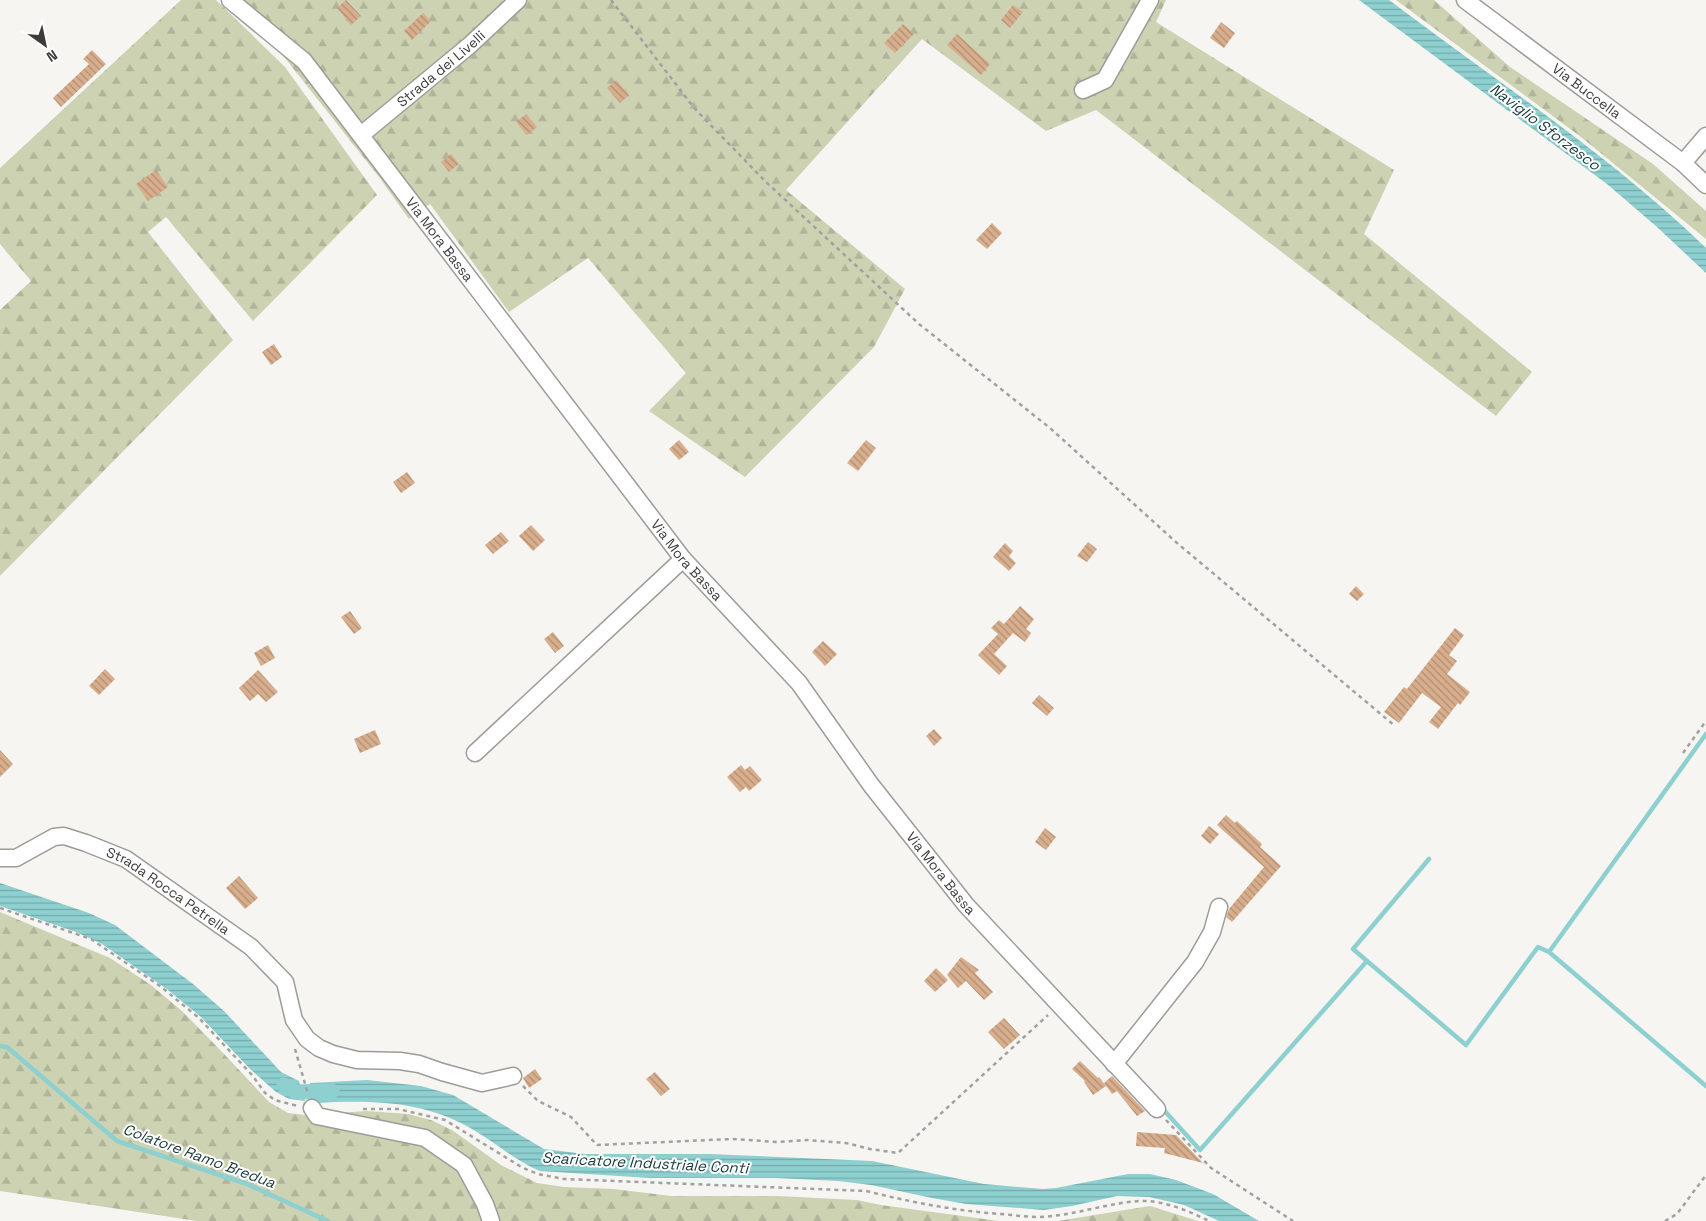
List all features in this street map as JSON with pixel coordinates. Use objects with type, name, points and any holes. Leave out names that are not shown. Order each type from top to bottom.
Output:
[{"type":"street","name":"Via Mora Bassa","points":[[230,0],[304,61],[683,559],[800,683],[871,786],[966,905],[1157,1109]]},
{"type":"street","name":"Strada dei Livelli","points":[[361,135],[470,44],[518,0]]},
{"type":"street","points":[[1083,90],[1105,80],[1150,0]]},
{"type":"street","name":"Via Buccella","points":[[1465,0],[1683,164],[1706,185]]},
{"type":"street","points":[[1683,164],[1706,136]]},
{"type":"street","points":[[475,753],[683,559]]},
{"type":"street","name":"Strada Rocca Petrella","points":[[0,858],[16,858],[50,839],[64,836],[126,859],[251,948],[285,982],[294,1020],[307,1039],[319,1048],[333,1054],[357,1060],[400,1061],[419,1064],[482,1083],[513,1076]]},
{"type":"street","points":[[1117,1066],[1194,962],[1212,932],[1219,906]]},
{"type":"street","points":[[312,1108],[316,1116],[425,1138],[464,1165],[486,1204],[491,1221]]},
{"type":"path","points":[[611,0],[695,109],[766,182],[919,324],[1050,428],[1177,543],[1395,726]]},
{"type":"path","points":[[1683,752],[1706,721]]},
{"type":"path","points":[[0,908],[91,939],[160,986],[199,1018],[252,1075],[264,1093],[275,1100],[312,1108]]},
{"type":"path","points":[[513,1076],[538,1101],[571,1117],[597,1145],[732,1140],[778,1142],[806,1140],[846,1143],[898,1153],[1059,1005]]},
{"type":"path","points":[[360,1109],[398,1109],[445,1120],[523,1168],[538,1174],[564,1179],[866,1191],[942,1208],[1037,1217],[1054,1216],[1100,1206],[1141,1201],[1159,1203],[1180,1209],[1209,1221]]},
{"type":"path","points":[[1157,1109],[1211,1168],[1294,1221]]},
{"type":"path","points":[[1665,1221],[1676,1214],[1706,1175]]},
{"type":"green space","points":[[181,0],[216,0],[285,67],[377,195],[253,321],[166,217],[148,232],[233,340],[0,576],[0,310],[31,281],[0,244],[0,168]]},
{"type":"green space","points":[[223,0],[1166,0],[1156,22],[1394,170],[1364,234],[1532,372],[1496,416],[1096,110],[1046,131],[922,39],[786,190],[905,289],[874,347],[745,477],[649,411],[686,373],[588,258],[509,312],[430,204],[409,219],[379,177],[277,48]]},
{"type":"green space","points":[[1396,0],[1434,0],[1510,67],[1653,164],[1706,211],[1706,239],[1581,137]]},
{"type":"green space","points":[[0,912],[110,958],[151,985],[182,1011],[269,1102],[288,1113],[305,1115],[367,1111],[408,1114],[431,1120],[452,1130],[501,1165],[537,1183],[671,1196],[778,1196],[857,1200],[999,1221],[197,1221],[0,1191]]},
{"type":"green space","points":[[1150,1206],[1198,1221],[1058,1221]]},
{"type":"water","name":"Naviglio Sforzesco","points":[[1359,0],[1389,0],[1592,150],[1631,181],[1706,248],[1706,273],[1607,184]]},
{"type":"water","points":[[0,883],[89,913],[115,925],[193,984],[224,1011],[281,1072],[299,1081],[305,1101],[289,1099],[276,1092],[250,1069],[201,1017],[168,990],[102,944],[76,932],[0,906]]},
{"type":"water","points":[[367,1080],[421,1086],[453,1095],[544,1149],[585,1154],[709,1154],[872,1161],[984,1184],[1043,1189],[1128,1174],[1150,1174],[1176,1180],[1213,1194],[1259,1221],[1219,1221],[1184,1205],[1149,1197],[1117,1196],[1044,1210],[966,1204],[871,1185],[838,1181],[776,1178],[650,1178],[540,1171],[522,1162],[472,1129],[453,1119],[415,1107],[396,1104],[376,1102],[315,1103],[310,1083]]},
{"type":"building","points":[[346,0],[361,16],[351,25],[337,8]]},
{"type":"building","points":[[1013,5],[1023,12],[1010,28],[1001,20]]},
{"type":"building","points":[[423,13],[431,21],[412,40],[404,31]]},
{"type":"building","points":[[1221,22],[1235,33],[1224,48],[1210,38]]},
{"type":"building","points":[[903,24],[914,34],[895,53],[884,43]]},
{"type":"building","points":[[957,34],[990,64],[981,75],[947,45]]},
{"type":"building","points":[[92,50],[106,64],[61,107],[53,98],[89,64],[83,59]]},
{"type":"building","points":[[616,80],[629,95],[620,103],[607,88]]},
{"type":"building","points":[[526,114],[537,127],[527,135],[516,122]]},
{"type":"building","points":[[451,154],[459,164],[449,172],[441,162]]},
{"type":"building","points":[[156,170],[168,187],[148,201],[136,184]]},
{"type":"building","points":[[992,223],[1002,233],[987,249],[976,240]]},
{"type":"building","points":[[274,344],[282,357],[271,365],[262,352]]},
{"type":"building","points":[[679,440],[689,452],[679,460],[669,449]]},
{"type":"building","points":[[866,440],[876,448],[858,471],[847,463]]},
{"type":"building","points":[[407,472],[415,483],[401,493],[393,482]]},
{"type":"building","points":[[531,525],[545,540],[533,551],[519,536]]},
{"type":"building","points":[[501,532],[509,541],[493,554],[485,545]]},
{"type":"building","points":[[1088,542],[1097,549],[1087,562],[1077,556]]},
{"type":"building","points":[[1005,543],[1013,551],[1009,556],[1016,563],[1009,571],[993,557]]},
{"type":"building","points":[[1356,586],[1364,594],[1357,601],[1349,594]]},
{"type":"building","points":[[1020,606],[1034,619],[1026,629],[1031,633],[1025,642],[1013,633],[994,654],[1007,666],[999,675],[978,655],[998,634],[991,628],[999,620],[1004,624]]},
{"type":"building","points":[[350,611],[362,628],[354,634],[341,617]]},
{"type":"building","points":[[1455,628],[1464,635],[1449,655],[1457,661],[1447,674],[1470,692],[1460,705],[1458,703],[1438,729],[1429,722],[1441,707],[1422,693],[1399,723],[1384,712],[1404,687],[1407,689]]},
{"type":"building","points":[[553,632],[564,646],[555,653],[544,639]]},
{"type":"building","points":[[823,641],[837,654],[825,666],[812,652]]},
{"type":"building","points":[[268,645],[275,658],[261,666],[254,653]]},
{"type":"building","points":[[105,669],[115,679],[99,695],[89,686]]},
{"type":"building","points":[[258,670],[278,692],[266,702],[258,694],[250,701],[239,688]]},
{"type":"building","points":[[1039,695],[1054,708],[1047,716],[1032,703]]},
{"type":"building","points":[[934,729],[942,738],[934,746],[926,736]]},
{"type":"building","points":[[375,730],[381,744],[360,753],[354,739]]},
{"type":"building","points":[[0,750],[13,764],[0,777]]},
{"type":"building","points":[[741,765],[745,770],[750,766],[762,780],[749,791],[746,787],[740,792],[727,777]]},
{"type":"building","points":[[1226,815],[1235,823],[1237,821],[1262,844],[1260,847],[1281,866],[1232,922],[1226,917],[1229,909],[1264,867],[1217,825]]},
{"type":"building","points":[[1209,826],[1219,834],[1210,844],[1201,836]]},
{"type":"building","points":[[1045,828],[1056,837],[1046,850],[1035,842]]},
{"type":"building","points":[[239,876],[258,898],[245,909],[226,888]]},
{"type":"building","points":[[961,957],[979,970],[975,973],[993,992],[984,1000],[966,981],[958,988],[947,975]]},
{"type":"building","points":[[936,968],[948,980],[935,992],[924,981]]},
{"type":"building","points":[[1004,1018],[1020,1035],[1004,1049],[988,1032]]},
{"type":"building","points":[[1080,1061],[1099,1077],[1106,1086],[1093,1095],[1085,1081],[1072,1069]]},
{"type":"building","points":[[535,1069],[542,1079],[529,1088],[523,1078]]},
{"type":"building","points":[[655,1072],[670,1089],[661,1096],[646,1079]]},
{"type":"building","points":[[1112,1076],[1145,1111],[1137,1116],[1117,1091],[1112,1094],[1104,1083]]},
{"type":"building","points":[[1137,1132],[1176,1135],[1203,1163],[1164,1153],[1165,1148],[1136,1146]]},
{"type":"waterway","points":[[1549,952],[1706,734]]},
{"type":"waterway","points":[[1367,961],[1353,949],[1429,859]]},
{"type":"waterway","points":[[1162,1108],[1200,1150],[1367,961],[1466,1045],[1538,947],[1549,952],[1706,1086]]},
{"type":"waterway","name":"Colatore Ramo Bredua","points":[[0,1046],[7,1047],[117,1141],[247,1184],[328,1221]]},
{"type":"waterway","name":"Scaricatore Industriale Conti","points":[[284,1085],[296,1092],[332,1091]]}]
